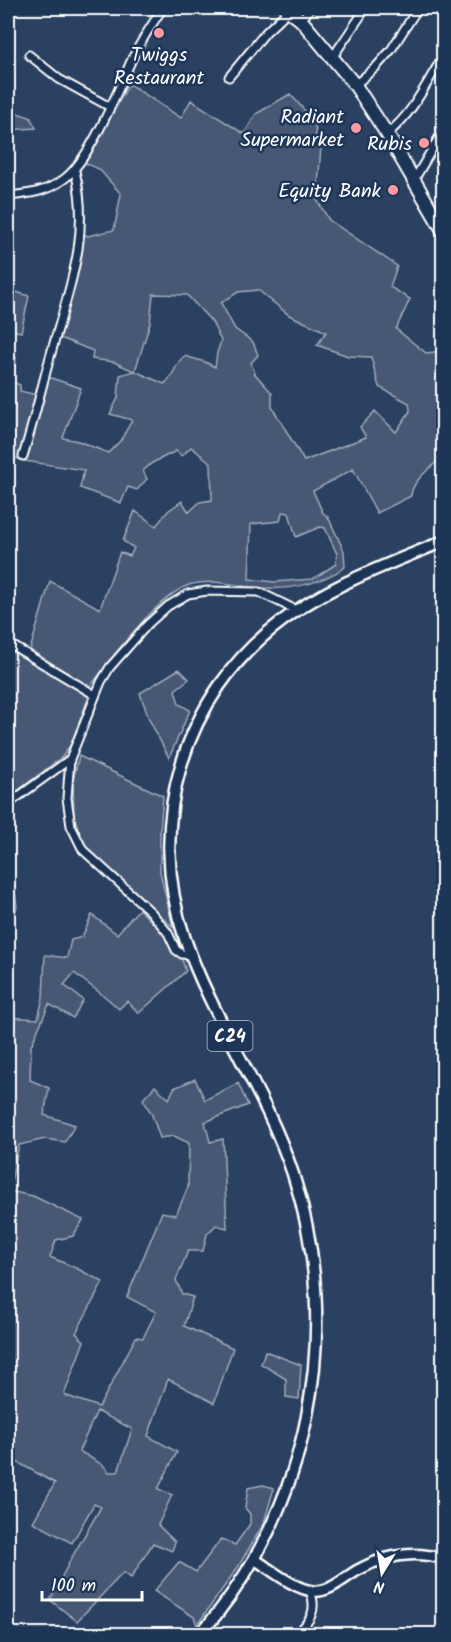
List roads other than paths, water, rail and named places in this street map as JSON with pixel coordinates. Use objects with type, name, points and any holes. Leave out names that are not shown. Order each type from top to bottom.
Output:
[{"type":"highway","points":[[287,9],[301,20],[355,85],[387,134],[444,232]]},
{"type":"main road","name":"C24","points":[[200,1635],[256,1560],[289,1486],[307,1413],[316,1356],[316,1294],[309,1231],[292,1170],[268,1111],[213,1005],[185,939],[172,888],[169,846],[174,795],[188,744],[199,717],[226,675],[269,631],[336,589],[444,541]]},
{"type":"street","points":[[8,196],[41,191],[62,181],[75,171],[110,107],[142,40],[163,8]]},
{"type":"street","points":[[301,20],[311,8]]},
{"type":"street","points":[[332,58],[366,8]]},
{"type":"street","points":[[355,85],[383,60],[418,8]]},
{"type":"street","points":[[229,76],[287,9]]},
{"type":"street","points":[[29,55],[59,79],[110,107]]},
{"type":"street","points":[[387,134],[412,106],[444,55]]},
{"type":"street","points":[[414,180],[444,129]]},
{"type":"street","points":[[23,456],[77,262],[80,203],[75,171]]},
{"type":"street","points":[[191,954],[182,954],[176,950],[168,933],[151,912],[83,850],[72,826],[67,798],[70,759],[95,695],[110,667],[148,624],[168,606],[188,594],[207,591],[259,592],[298,611]]},
{"type":"street","points":[[8,643],[95,695]]},
{"type":"street","points":[[8,804],[70,759]]},
{"type":"street","points":[[256,1560],[310,1591],[330,1588],[365,1566],[396,1555],[421,1554],[444,1559]]},
{"type":"street","points":[[297,1635],[308,1623],[313,1613],[314,1602],[310,1591]]},
{"type":"place","name":"Twiggs Restaurant","points":[[159,33]]},
{"type":"place","name":"Radiant Supermarket","points":[[356,128]]},
{"type":"place","name":"Rubis","points":[[424,143]]},
{"type":"place","name":"Equity Bank","points":[[393,190]]}]
